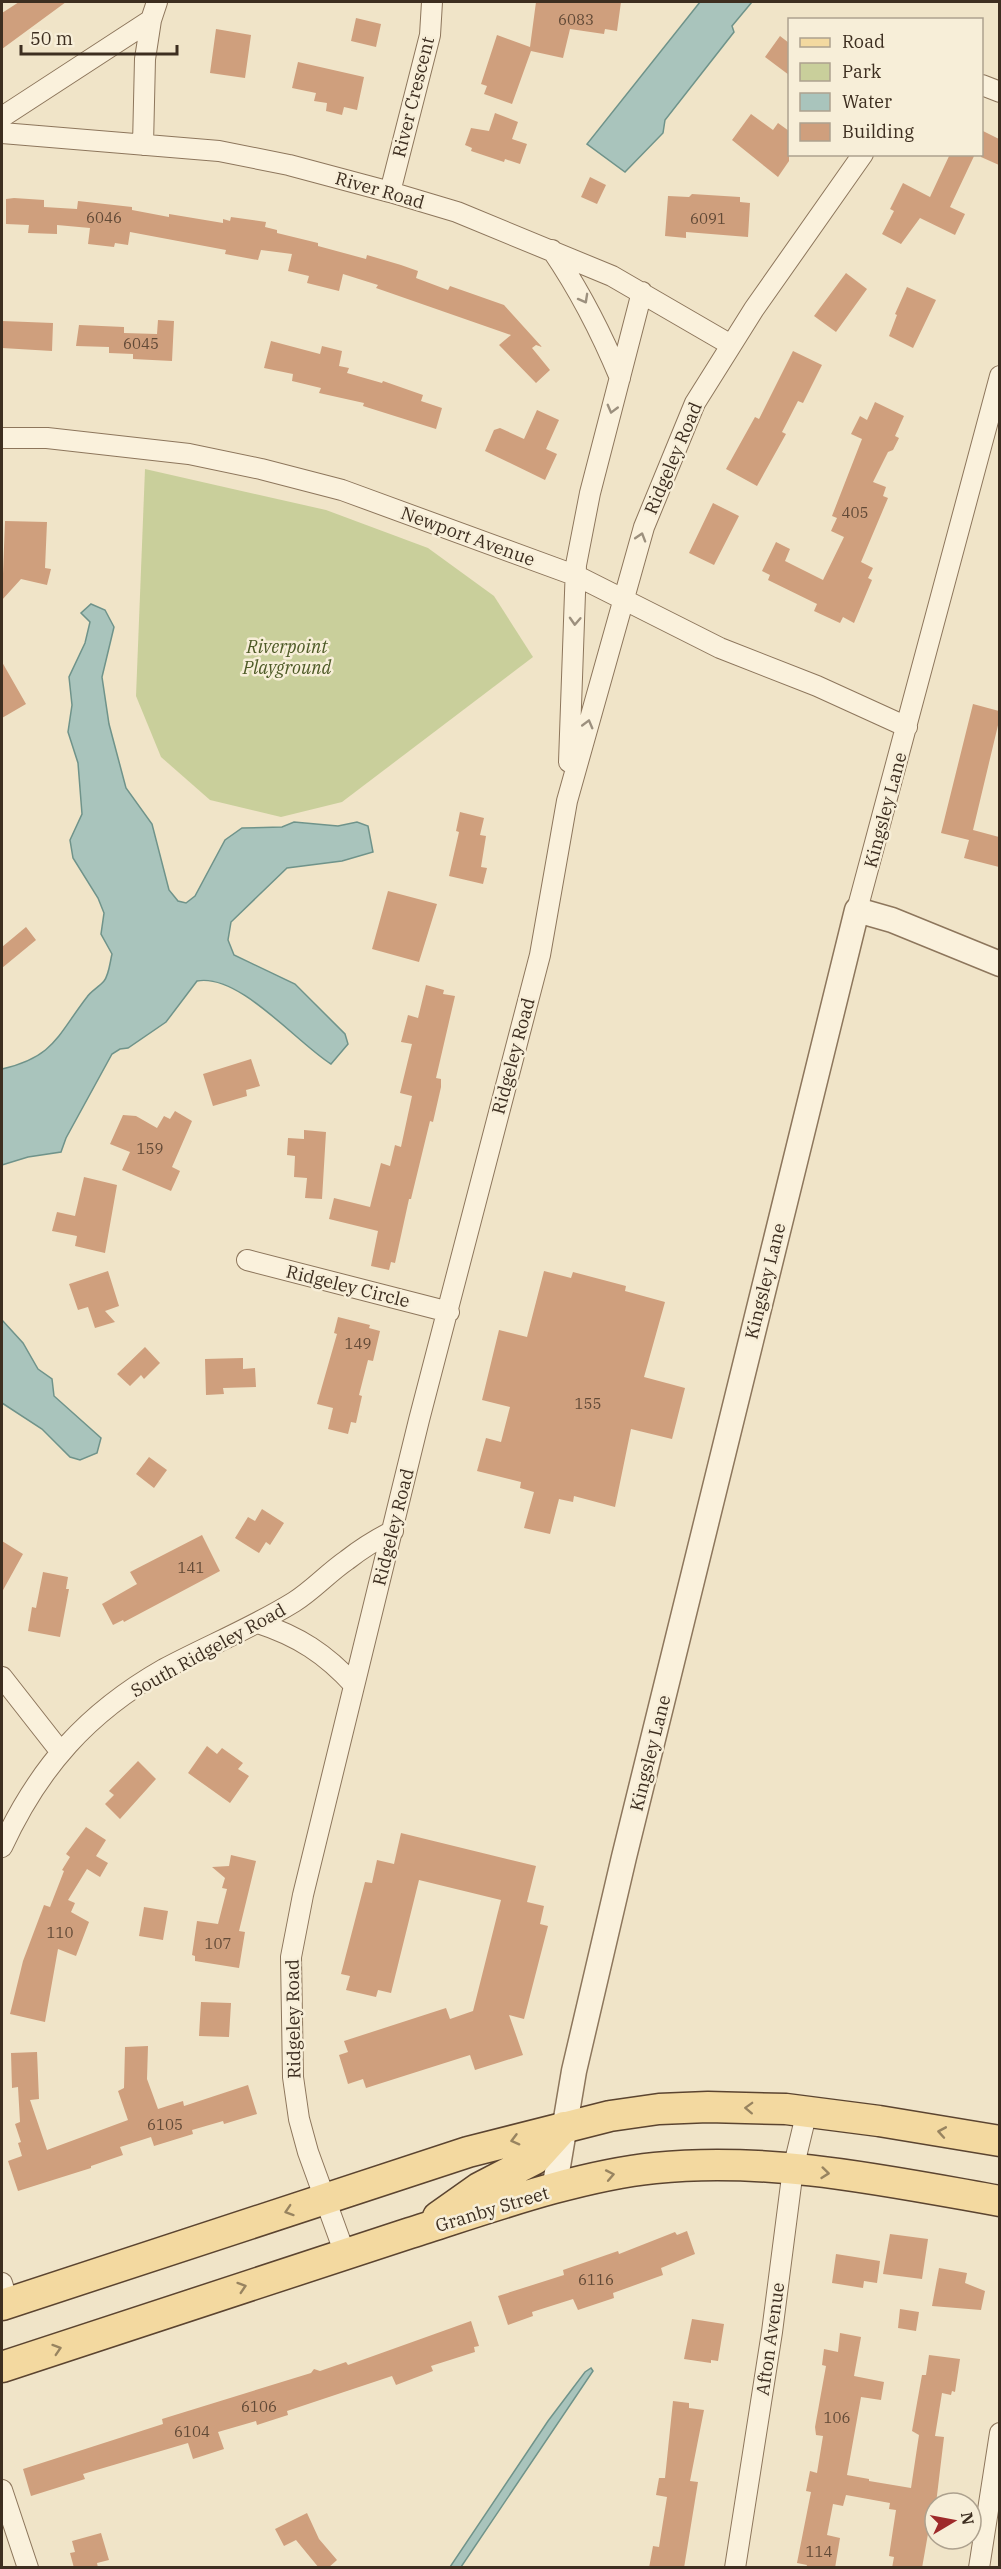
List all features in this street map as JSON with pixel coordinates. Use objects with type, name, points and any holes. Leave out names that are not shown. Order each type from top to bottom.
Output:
[{"type":"main road","points":[[4,2297],[326,2199],[468,2152],[610,2116],[659,2109],[708,2107],[807,2111],[999,2141]]},
{"type":"main road","points":[[422,2230],[479,2188],[535,2159],[564,2127]]},
{"type":"main road","name":"Granby Street","points":[[2,2367],[345,2254],[605,2176],[654,2168],[703,2165],[793,2169],[880,2180],[999,2201]]},
{"type":"street","name":"River Crescent","points":[[390,192],[430,35],[432,2]]},
{"type":"street","points":[[2,117],[154,11]]},
{"type":"street","points":[[142,145],[145,59],[154,11]]},
{"type":"street","points":[[983,86],[999,92]]},
{"type":"street","name":"River Road","points":[[2,133],[219,151],[289,165],[390,192],[457,212],[552,250],[642,292],[731,345]]},
{"type":"street","name":"Ridgeley Road","points":[[345,2254],[308,2152],[299,2119],[293,2077],[291,1957],[303,1895],[354,1685],[540,955],[567,801],[644,527],[695,403],[731,345],[862,156]]},
{"type":"street","points":[[552,250],[578,287],[600,327],[620,378]]},
{"type":"street","name":"Ridgeley Road","points":[[567,801],[576,565],[590,493],[642,292]]},
{"type":"street","name":"Kingsley Lane","points":[[554,2190],[574,2071],[622,1867],[857,910],[999,380]]},
{"type":"street","name":"Newport Avenue","points":[[2,438],[46,438],[189,454],[261,469],[342,490],[577,576],[720,648],[817,686],[907,727]]},
{"type":"street","points":[[857,910],[892,920],[999,964]]},
{"type":"street","name":"Ridgeley Circle","points":[[247,1260],[449,1312]]},
{"type":"street","name":"South Ridgeley Road","points":[[2,1847],[36,1783],[60,1751],[85,1724],[163,1670],[295,1602],[346,1560],[393,1531]]},
{"type":"street","points":[[258,1623],[287,1633],[313,1647],[354,1685]]},
{"type":"street","points":[[2,1677],[60,1751]]},
{"type":"street","name":"Afton Avenue","points":[[735,2568],[772,2332],[793,2169],[807,2111]]},
{"type":"street","points":[[979,2568],[999,2433]]},
{"type":"street","points":[[2,2490],[28,2568]]},
{"type":"green space","name":"Riverpoint Playground","points":[[145,469],[326,510],[428,548],[494,596],[533,657],[342,802],[281,817],[210,800],[161,757],[136,696]]},
{"type":"water","points":[[700,2],[752,2],[732,26],[734,32],[665,120],[663,133],[625,172],[587,144]]},
{"type":"water","points":[[91,604],[105,610],[114,627],[102,677],[109,724],[126,788],[152,824],[169,890],[178,901],[186,903],[195,896],[225,840],[242,828],[282,827],[294,822],[338,826],[357,822],[368,826],[373,852],[342,861],[287,868],[231,922],[228,940],[234,955],[295,984],[345,1034],[348,1044],[331,1064],[249,998],[231,987],[213,981],[197,981],[166,1022],[128,1048],[120,1049],[112,1054],[66,1138],[61,1152],[28,1157],[2,1165],[2,1069],[33,1058],[53,1043],[89,995],[106,978],[112,954],[101,934],[104,913],[98,898],[73,858],[70,840],[82,814],[78,763],[68,732],[72,705],[69,677],[85,643],[90,622],[81,613]]},
{"type":"water","points":[[2,1320],[23,1343],[38,1369],[52,1379],[54,1396],[101,1438],[97,1453],[80,1460],[70,1457],[42,1429],[2,1403]]},
{"type":"water","points":[[591,2368],[593,2371],[461,2567],[450,2567],[548,2421],[585,2372]]},
{"type":"building","points":[[19,2],[66,2],[2,49],[2,13]]},
{"type":"building","points":[[536,2],[621,2],[617,31],[605,29],[604,34],[570,29],[563,58],[531,51],[512,104],[484,94],[487,86],[481,84],[497,35],[530,47]]},
{"type":"building","points":[[356,18],[381,24],[376,47],[351,41]]},
{"type":"building","points":[[216,29],[251,35],[245,78],[210,73]]},
{"type":"building","points":[[780,36],[788,42],[788,74],[765,57]]},
{"type":"building","points":[[298,62],[364,77],[357,110],[344,107],[342,115],[326,111],[327,103],[314,101],[316,93],[292,88]]},
{"type":"building","points":[[495,113],[518,122],[512,139],[527,144],[520,164],[505,159],[504,162],[471,151],[472,148],[465,145],[471,128],[489,131]]},
{"type":"building","points":[[751,114],[773,130],[778,123],[788,130],[789,161],[778,177],[732,140]]},
{"type":"building","points":[[983,131],[999,139],[999,165],[981,157],[983,156]]},
{"type":"building","points":[[949,156],[974,156],[950,207],[965,214],[955,235],[920,218],[901,244],[882,234],[894,211],[890,209],[903,183],[930,197]]},
{"type":"building","points":[[590,177],[606,185],[597,204],[581,197]]},
{"type":"building","points":[[692,194],[740,197],[740,202],[750,203],[748,237],[686,232],[686,238],[665,236],[668,196],[689,197]]},
{"type":"building","points":[[6,199],[44,200],[44,207],[77,209],[78,201],[132,207],[132,210],[169,217],[169,214],[223,223],[223,219],[230,221],[231,217],[266,222],[265,227],[277,230],[277,233],[318,243],[318,246],[366,259],[367,255],[401,265],[418,271],[416,278],[448,290],[450,286],[504,305],[542,347],[536,345],[532,348],[550,370],[536,383],[499,345],[511,335],[376,288],[378,285],[343,274],[339,291],[307,283],[309,276],[288,271],[292,254],[261,250],[258,260],[225,254],[226,250],[130,232],[128,245],[115,243],[114,247],[88,244],[90,228],[57,225],[57,234],[28,233],[29,225],[6,224]]},
{"type":"building","points":[[846,273],[867,289],[836,332],[814,316]]},
{"type":"building","points":[[907,287],[936,300],[913,348],[889,336],[897,315],[895,314]]},
{"type":"building","points":[[158,320],[174,321],[172,361],[133,359],[133,354],[109,353],[109,347],[76,346],[79,325],[124,327],[124,333],[157,334]]},
{"type":"building","points":[[2,321],[53,323],[52,351],[2,348]]},
{"type":"building","points":[[271,341],[320,354],[322,346],[342,351],[339,366],[349,368],[347,373],[382,383],[383,381],[423,395],[421,401],[442,408],[436,429],[363,406],[364,403],[319,393],[321,388],[292,381],[293,374],[264,368]]},
{"type":"building","points":[[793,351],[822,365],[803,403],[798,401],[782,432],[786,434],[757,486],[726,469],[755,417],[759,419]]},
{"type":"building","points":[[875,402],[904,416],[895,436],[899,438],[893,450],[888,452],[873,482],[886,487],[883,496],[888,498],[861,562],[873,568],[868,578],[872,580],[854,623],[843,617],[840,623],[814,611],[817,604],[768,580],[770,575],[762,571],[776,542],[790,549],[785,561],[823,580],[844,537],[831,531],[837,518],[832,516],[862,439],[851,434],[860,416],[867,420]]},
{"type":"building","points":[[537,410],[559,420],[546,449],[557,454],[545,480],[485,451],[494,430],[500,428],[524,439]]},
{"type":"building","points":[[713,503],[739,516],[714,565],[689,553]]},
{"type":"building","points":[[5,521],[47,522],[45,568],[51,569],[47,585],[21,579],[2,600]]},
{"type":"building","points":[[2,662],[26,704],[2,718]]},
{"type":"building","points":[[973,704],[999,711],[999,721],[973,830],[999,837],[999,867],[964,858],[969,840],[941,833]]},
{"type":"building","points":[[460,812],[484,818],[480,835],[486,836],[481,867],[487,868],[483,884],[449,876],[459,832],[456,831]]},
{"type":"building","points":[[388,891],[437,904],[419,962],[372,949]]},
{"type":"building","points":[[26,927],[36,940],[2,968],[2,947]]},
{"type":"building","points":[[426,985],[444,990],[443,994],[455,996],[436,1078],[441,1079],[441,1087],[433,1122],[430,1121],[395,1263],[391,1262],[389,1270],[371,1266],[378,1231],[329,1219],[334,1198],[370,1207],[381,1163],[390,1166],[395,1145],[401,1147],[412,1096],[400,1093],[412,1044],[401,1042],[408,1015],[418,1018]]},
{"type":"building","points":[[251,1059],[260,1086],[246,1090],[247,1096],[213,1106],[203,1074]]},
{"type":"building","points":[[175,1111],[192,1121],[172,1167],[180,1171],[171,1191],[122,1170],[130,1152],[110,1144],[123,1115],[136,1116],[157,1128],[164,1116],[170,1119]]},
{"type":"building","points":[[304,1130],[326,1132],[322,1199],[305,1198],[307,1178],[294,1177],[295,1156],[287,1155],[288,1138],[304,1139]]},
{"type":"building","points":[[84,1177],[117,1185],[105,1253],[75,1246],[77,1236],[52,1231],[57,1212],[75,1216]]},
{"type":"building","points":[[108,1271],[119,1306],[105,1311],[115,1322],[95,1328],[88,1307],[78,1310],[69,1284]]},
{"type":"building","points":[[544,1271],[571,1278],[573,1272],[626,1286],[625,1291],[665,1302],[644,1377],[685,1388],[672,1439],[631,1429],[615,1507],[574,1496],[573,1502],[559,1499],[550,1534],[524,1528],[534,1492],[520,1488],[521,1482],[477,1471],[486,1438],[501,1442],[510,1407],[482,1400],[499,1330],[527,1337]]},
{"type":"building","points":[[338,1317],[370,1325],[369,1328],[380,1331],[373,1361],[368,1360],[359,1395],[362,1396],[356,1423],[351,1422],[348,1434],[328,1429],[333,1408],[317,1404],[337,1334],[334,1333]]},
{"type":"building","points":[[145,1347],[160,1363],[144,1379],[141,1375],[130,1386],[117,1374]]},
{"type":"building","points":[[243,1358],[243,1369],[255,1368],[256,1387],[223,1388],[224,1394],[206,1395],[205,1359]]},
{"type":"building","points":[[149,1457],[167,1470],[154,1488],[136,1474]]},
{"type":"building","points":[[262,1509],[284,1523],[270,1545],[266,1542],[259,1553],[235,1538],[248,1517],[255,1521]]},
{"type":"building","points":[[202,1535],[220,1571],[124,1622],[123,1620],[113,1625],[102,1604],[137,1584],[130,1572]]},
{"type":"building","points":[[2,1541],[23,1554],[2,1592]]},
{"type":"building","points":[[43,1572],[68,1577],[66,1589],[69,1589],[60,1637],[28,1631],[32,1607],[36,1608]]},
{"type":"building","points":[[207,1746],[217,1754],[222,1748],[243,1763],[238,1769],[249,1776],[230,1803],[188,1773]]},
{"type":"building","points":[[138,1761],[156,1779],[120,1819],[105,1804],[114,1795],[109,1791]]},
{"type":"building","points":[[86,1827],[106,1840],[96,1856],[108,1863],[100,1877],[87,1869],[68,1900],[75,1903],[71,1912],[89,1922],[76,1956],[58,1949],[45,2022],[10,2014],[23,1961],[44,1905],[50,1907],[64,1871],[62,1870],[70,1857],[66,1854]]},
{"type":"building","points":[[401,1833],[536,1866],[527,1902],[544,1906],[540,1924],[548,1926],[524,2019],[509,2015],[523,2055],[475,2070],[470,2055],[366,2088],[363,2079],[348,2084],[339,2055],[348,2052],[344,2041],[446,2008],[450,2019],[473,2011],[501,1900],[419,1880],[391,1993],[378,1990],[376,1997],[346,1990],[350,1976],[341,1974],[365,1882],[372,1883],[377,1860],[394,1864]]},
{"type":"building","points":[[231,1855],[256,1861],[239,1931],[245,1932],[239,1968],[195,1961],[195,1956],[192,1955],[197,1921],[218,1924],[227,1889],[222,1888],[225,1878],[212,1867],[229,1866]]},
{"type":"building","points":[[144,1907],[168,1911],[163,1940],[139,1936]]},
{"type":"building","points":[[201,2002],[231,2003],[229,2037],[199,2036]]},
{"type":"building","points":[[148,2046],[147,2079],[158,2109],[183,2101],[184,2106],[248,2085],[257,2114],[224,2124],[223,2121],[192,2130],[193,2134],[154,2146],[151,2137],[120,2147],[123,2155],[91,2166],[91,2168],[18,2191],[8,2161],[22,2156],[18,2143],[21,2142],[15,2124],[20,2122],[18,2087],[12,2088],[11,2053],[37,2052],[39,2099],[30,2100],[47,2150],[128,2120],[118,2091],[124,2088],[125,2047]]},
{"type":"building","points":[[687,2231],[695,2254],[661,2268],[663,2275],[613,2293],[614,2298],[578,2310],[573,2299],[532,2312],[533,2316],[508,2325],[498,2296],[564,2275],[563,2270],[618,2251],[619,2254],[675,2232],[677,2235]]},
{"type":"building","points":[[890,2234],[928,2239],[922,2279],[883,2274]]},
{"type":"building","points":[[836,2254],[880,2261],[877,2283],[864,2281],[863,2288],[832,2283]]},
{"type":"building","points":[[939,2268],[967,2273],[965,2283],[985,2291],[981,2310],[932,2306]]},
{"type":"building","points":[[900,2309],[919,2312],[916,2331],[898,2328]]},
{"type":"building","points":[[692,2319],[724,2324],[718,2361],[711,2360],[711,2363],[684,2359]]},
{"type":"building","points":[[471,2321],[479,2346],[474,2347],[475,2352],[431,2366],[433,2371],[396,2385],[392,2376],[287,2411],[288,2415],[257,2425],[256,2421],[218,2432],[224,2449],[193,2459],[188,2443],[83,2474],[85,2479],[31,2496],[23,2469],[163,2424],[162,2419],[311,2373],[314,2369],[320,2371],[346,2362],[348,2365]]},
{"type":"building","points":[[840,2333],[861,2337],[854,2376],[884,2382],[881,2400],[861,2397],[847,2475],[911,2488],[919,2435],[912,2431],[922,2375],[926,2375],[929,2355],[960,2359],[955,2392],[952,2391],[951,2395],[942,2393],[935,2436],[944,2437],[938,2491],[923,2491],[923,2551],[925,2551],[922,2568],[892,2568],[894,2557],[889,2556],[896,2510],[889,2509],[890,2503],[846,2495],[843,2506],[833,2504],[827,2535],[840,2538],[835,2568],[806,2568],[807,2565],[797,2563],[811,2492],[806,2491],[810,2471],[817,2473],[823,2436],[816,2435],[815,2427],[826,2366],[822,2365],[824,2349],[838,2352]]},
{"type":"building","points":[[673,2401],[689,2403],[689,2408],[704,2410],[690,2481],[698,2482],[684,2568],[649,2568],[653,2546],[659,2547],[667,2497],[656,2495],[659,2478],[665,2478]]},
{"type":"building","points":[[307,2513],[319,2539],[337,2560],[328,2568],[319,2568],[296,2540],[284,2546],[275,2529]]},
{"type":"building","points":[[101,2533],[109,2560],[97,2563],[98,2568],[74,2568],[70,2553],[75,2552],[72,2541]]}]
